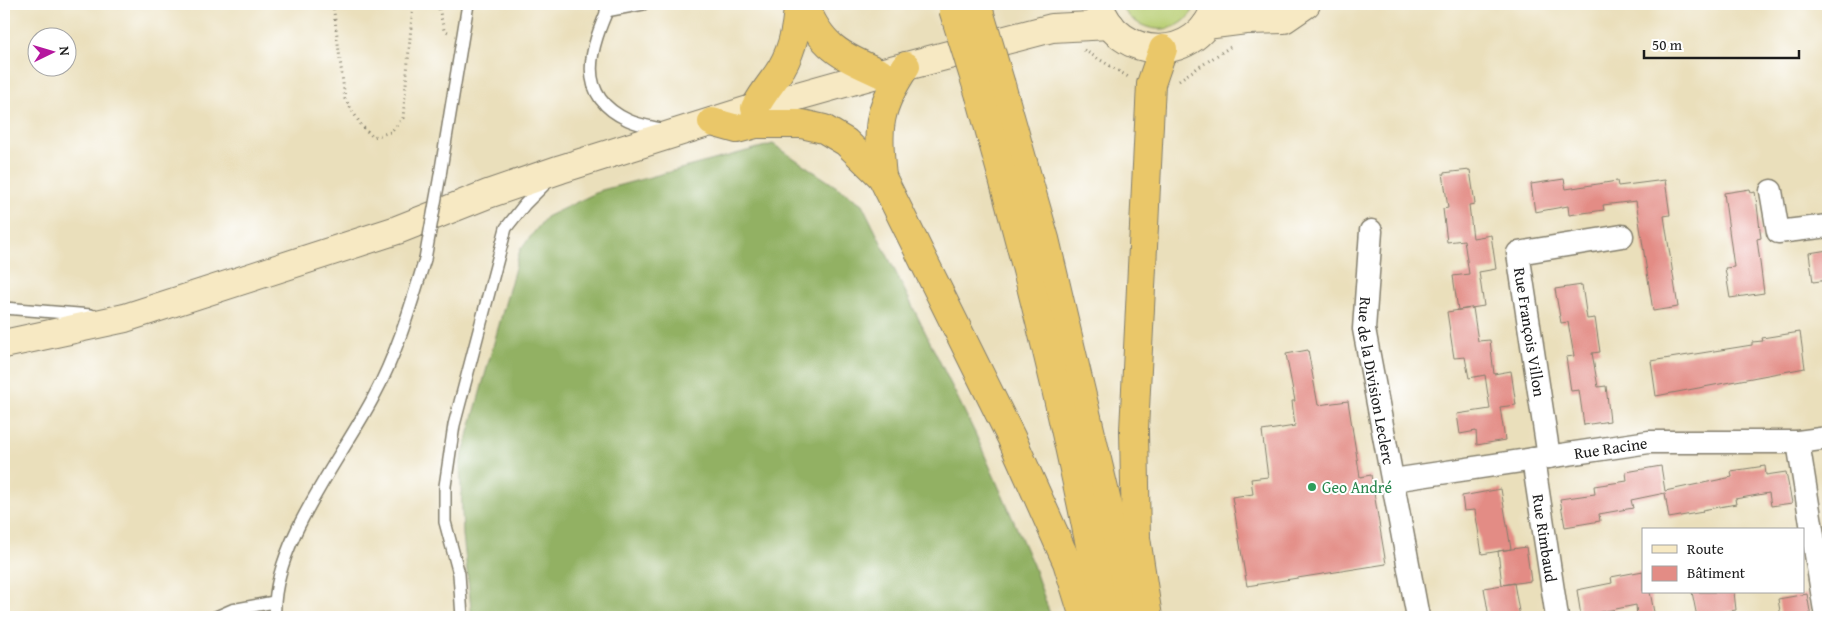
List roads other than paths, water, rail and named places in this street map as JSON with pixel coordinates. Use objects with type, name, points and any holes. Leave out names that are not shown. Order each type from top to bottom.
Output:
[{"type":"highway","points":[[755,108],[787,58],[794,38],[798,4]]},
{"type":"highway","points":[[804,4],[820,34],[833,49],[893,70],[891,89],[880,116],[878,131],[882,177]]},
{"type":"highway","points":[[961,5],[1050,258],[1107,501],[1129,617]]},
{"type":"highway","points":[[1148,617],[1136,538],[1134,430],[1150,84],[1163,49]]},
{"type":"highway","points":[[991,91],[1018,230],[1067,434],[1104,617]]},
{"type":"highway","points":[[712,122],[737,129],[756,124],[802,124],[824,129],[846,142],[882,177],[1011,437],[1067,562],[1084,617]]},
{"type":"main road","points":[[1052,28],[1084,4]]},
{"type":"main road","points":[[4,344],[125,318],[397,230],[488,194],[561,169],[755,108],[1105,14],[1121,37],[1134,44],[1148,48],[1163,49],[1179,45],[1194,37],[1211,14],[1246,20],[1284,19],[1306,4]]},
{"type":"street","points":[[1771,191],[1778,232],[1828,226]]},
{"type":"street","name":"Rue de la Division Leclerc","points":[[1371,231],[1364,329],[1394,480],[1418,617]]},
{"type":"street","name":"Rue François Villon","points":[[1541,458],[1518,253],[1622,236]]},
{"type":"street","name":"Rue Racine","points":[[1394,480],[1649,442],[1798,442],[1828,438]]},
{"type":"street","points":[[1798,442],[1826,617]]},
{"type":"street","name":"Rue Rimbaud","points":[[1541,458],[1557,617]]},
{"type":"lane","points":[[275,617],[274,602],[279,574],[301,524],[374,396],[408,316],[425,258],[468,4]]},
{"type":"lane","points":[[643,4],[608,8],[595,37],[589,61],[592,81],[604,106],[628,120],[674,133]]},
{"type":"lane","points":[[462,617],[459,574],[445,522],[445,486],[454,425],[506,228],[525,204],[561,169]]},
{"type":"lane","points":[[4,308],[125,318]]},
{"type":"lane","points":[[216,617],[232,610],[274,602]]},
{"type":"place","name":"Geo André","points":[[1312,487]]}]
